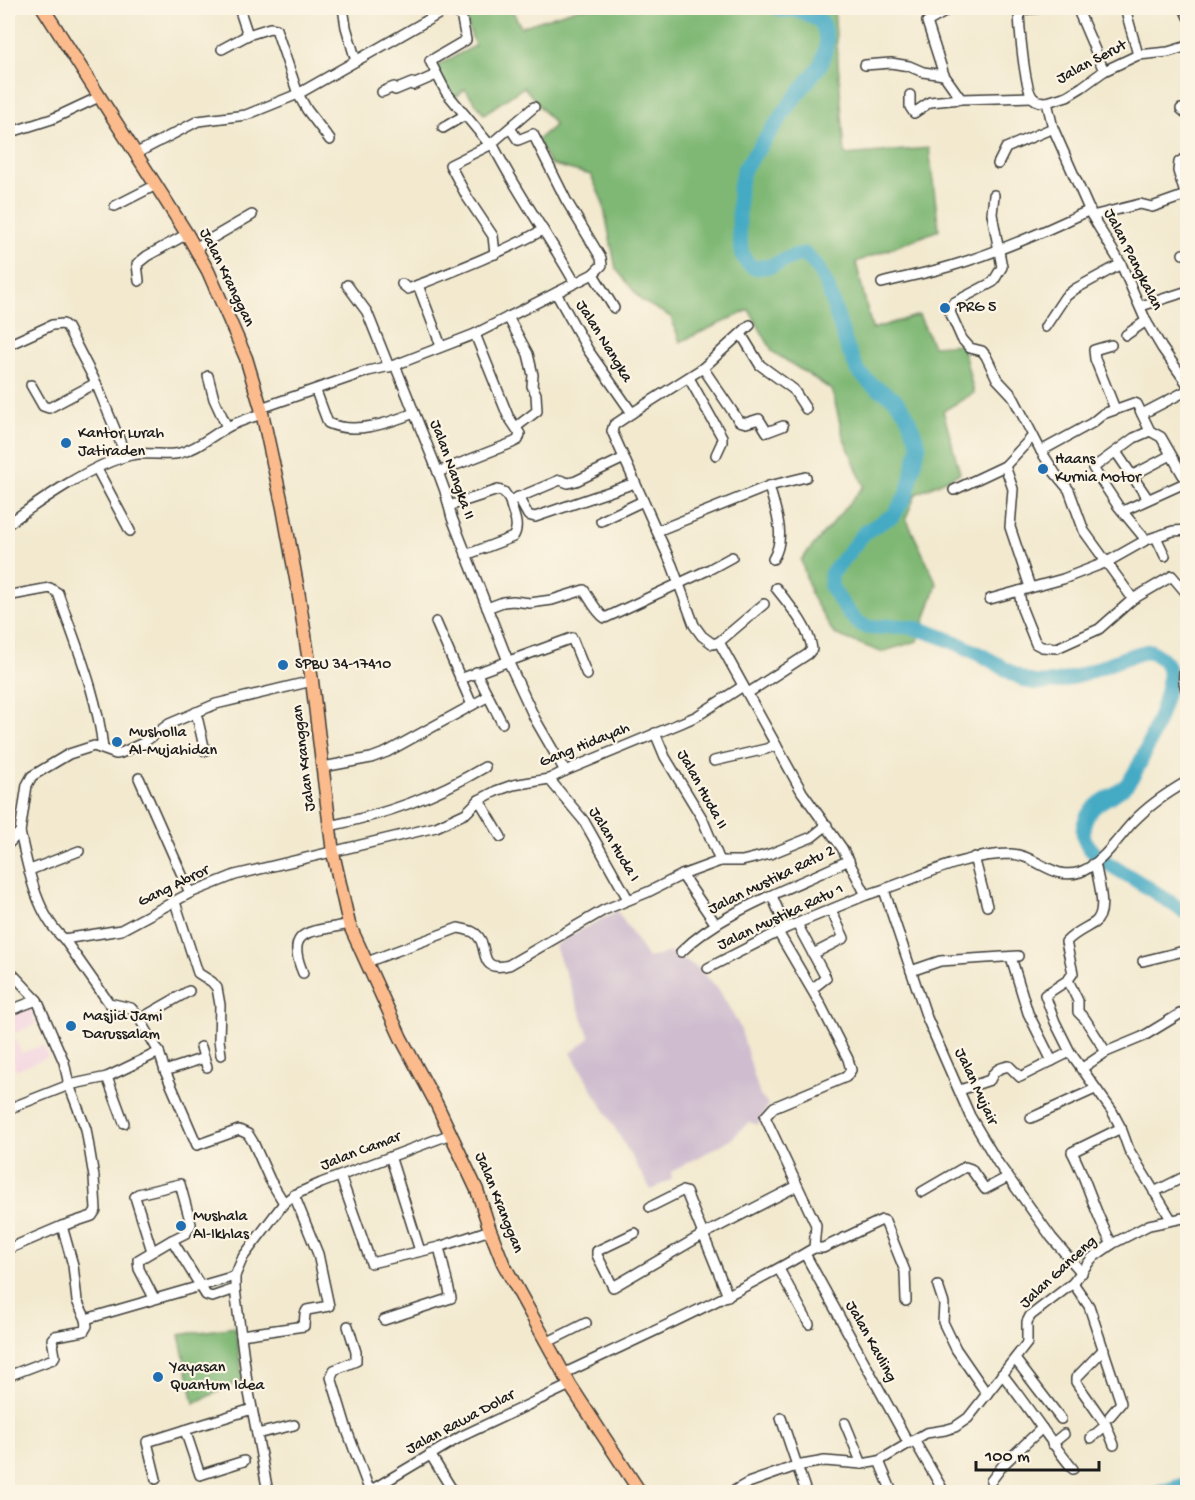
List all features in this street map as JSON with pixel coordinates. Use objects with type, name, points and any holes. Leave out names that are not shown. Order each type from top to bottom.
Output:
[{"type":"main road","name":"Jalan Kranggan","points":[[43,8],[187,234],[208,271],[246,358],[262,411],[283,508],[312,681],[333,853],[349,924],[410,1056],[477,1190],[503,1263],[563,1374],[640,1492]]},
{"type":"street","points":[[239,8],[248,35]]},
{"type":"street","points":[[343,8],[356,60]]},
{"type":"street","points":[[135,154],[198,121],[246,115],[298,94],[449,8]]},
{"type":"street","points":[[456,8],[462,19],[466,40],[430,61],[436,75],[465,116],[491,144],[575,283]]},
{"type":"street","points":[[942,8],[942,13],[927,22],[944,75],[961,99]]},
{"type":"street","points":[[1032,97],[1026,81],[1018,9],[1041,8]]},
{"type":"street","points":[[1077,8],[1104,70]]},
{"type":"street","points":[[1125,8],[1138,55]]},
{"type":"street","points":[[1184,8],[1188,17]]},
{"type":"street","points":[[222,49],[248,35],[270,28],[276,29],[298,94],[330,140]]},
{"type":"street","name":"Jalan Serut","points":[[1047,102],[1067,96],[1104,70],[1138,55],[1168,52],[1188,46]]},
{"type":"street","points":[[865,65],[891,63],[944,75]]},
{"type":"street","points":[[382,92],[394,87],[395,90],[412,83],[413,85],[436,75]]},
{"type":"street","points":[[909,95],[910,106],[914,112],[930,102],[961,99],[1032,97],[1047,102]]},
{"type":"street","points":[[8,133],[52,119],[99,97]]},
{"type":"street","name":"Jalan Pangkalan","points":[[1047,102],[1053,128],[1091,213],[1121,264],[1146,321],[1188,385]]},
{"type":"street","points":[[495,254],[490,231],[466,197],[450,165],[491,144],[534,106]]},
{"type":"street","points":[[443,128],[465,116]]},
{"type":"street","points":[[510,128],[518,140],[533,134],[566,200],[601,258],[602,265],[593,274],[556,293]]},
{"type":"street","points":[[998,164],[1006,148],[1053,128]]},
{"type":"street","points":[[882,283],[950,266],[1000,250],[1091,213],[1140,204],[1152,207],[1187,198],[1178,171],[1179,162],[1188,157]]},
{"type":"street","points":[[115,206],[156,185]]},
{"type":"street","points":[[994,195],[992,214],[1002,267],[993,282],[953,303],[950,312],[962,339],[970,348],[981,351],[986,356],[996,380],[1012,395],[1032,436],[1055,473],[1069,490],[1084,531],[1133,599]]},
{"type":"street","points":[[195,248],[252,215]]},
{"type":"street","points":[[402,284],[408,289],[495,254],[543,230]]},
{"type":"street","points":[[139,281],[136,271],[137,264],[187,234]]},
{"type":"street","points":[[1045,327],[1065,297],[1075,289],[1121,264]]},
{"type":"street","points":[[593,274],[615,308]]},
{"type":"street","name":"Jalan Nangka II","points":[[347,285],[367,312],[414,413],[508,662],[535,719],[565,771]]},
{"type":"street","points":[[418,285],[441,346]]},
{"type":"street","points":[[1141,306],[1188,291]]},
{"type":"street","name":"Jalan Nangka","points":[[8,524],[30,507],[97,469],[126,456],[145,452],[179,454],[197,447],[227,427],[262,411],[368,371],[392,366],[475,334],[556,293],[588,350],[632,413]]},
{"type":"street","points":[[508,318],[528,354],[537,405],[537,411],[516,427]]},
{"type":"street","points":[[1126,335],[1146,321]]},
{"type":"street","points":[[8,345],[52,324],[63,324],[67,327],[96,383],[126,456]]},
{"type":"street","points":[[750,325],[703,368],[612,428],[680,583],[694,625],[702,636],[712,644],[719,642],[765,604]]},
{"type":"street","points":[[438,472],[518,440],[520,434],[508,416],[475,334]]},
{"type":"street","points":[[741,334],[760,365],[793,389],[806,409]]},
{"type":"street","points":[[1111,345],[1094,350],[1095,359],[1115,409]]},
{"type":"street","points":[[703,368],[738,421],[746,423],[759,419],[767,432],[783,426]]},
{"type":"street","points":[[208,376],[214,399],[227,427]]},
{"type":"street","points":[[689,378],[722,437],[716,455]]},
{"type":"street","points":[[31,385],[43,406],[49,408],[96,383]]},
{"type":"street","points":[[1142,414],[1188,390]]},
{"type":"street","points":[[316,391],[328,423],[334,426],[365,428],[414,413]]},
{"type":"street","points":[[1041,451],[1115,409],[1134,403],[1150,431],[1161,437],[1187,483],[1120,508]]},
{"type":"street","points":[[1150,431],[1134,438],[1093,468],[1120,508],[1165,556]]},
{"type":"street","points":[[954,490],[1005,466],[1032,436]]},
{"type":"street","points":[[1116,452],[1148,499]]},
{"type":"street","points":[[1133,474],[1171,455]]},
{"type":"street","points":[[514,499],[560,480],[568,483],[624,458]]},
{"type":"street","points":[[1005,466],[1013,489],[1010,526],[1030,587]]},
{"type":"street","points":[[97,469],[130,531]]},
{"type":"street","points":[[657,531],[769,486],[806,477]]},
{"type":"street","points":[[449,506],[498,490],[514,499],[528,515],[534,517],[635,483]]},
{"type":"street","points":[[769,486],[781,537],[779,549],[773,559]]},
{"type":"street","points":[[466,555],[513,537],[517,527],[514,499]]},
{"type":"street","points":[[601,521],[644,501]]},
{"type":"street","points":[[990,599],[1063,579],[1107,562],[1151,539],[1173,531],[1188,530]]},
{"type":"street","points":[[487,608],[503,602],[531,603],[552,600],[584,590],[598,614],[605,618],[732,557]]},
{"type":"street","points":[[1019,591],[1022,609],[1036,644],[1042,647],[1057,648],[1098,629],[1133,599],[1172,576],[1188,594]]},
{"type":"street","points":[[8,586],[10,597],[50,588],[58,593],[85,672],[101,731],[103,748]]},
{"type":"street","name":"Gang Hidayah","points":[[333,853],[436,827],[466,813],[479,800],[496,791],[513,785],[549,779],[697,716],[808,654],[812,649],[811,642],[794,612],[776,588]]},
{"type":"street","points":[[436,622],[472,705]]},
{"type":"street","points":[[460,679],[572,638],[587,675]]},
{"type":"street","points":[[719,642],[802,792],[827,825],[849,860],[866,895]]},
{"type":"street","points":[[1188,670],[1184,671],[1183,676],[1188,694]]},
{"type":"street","points":[[476,672],[502,723]]},
{"type":"street","points":[[284,1203],[248,1134],[239,1130],[197,1145],[159,1052],[138,1016],[131,1008],[109,1003],[64,939],[55,930],[39,899],[20,832],[27,785],[32,776],[69,754],[94,746],[116,754],[129,751],[169,723],[216,704],[312,681]]},
{"type":"street","points":[[323,767],[371,758],[387,752],[488,697]]},
{"type":"street","points":[[196,712],[206,751]]},
{"type":"street","name":"Jalan Huda II","points":[[655,734],[702,818],[720,861]]},
{"type":"street","points":[[714,761],[776,745]]},
{"type":"street","points":[[329,826],[403,807],[455,785],[485,767]]},
{"type":"street","points":[[139,778],[190,893]]},
{"type":"street","name":"Jalan Huda I","points":[[549,779],[584,821],[628,899]]},
{"type":"street","points":[[1171,1219],[1129,1150],[1112,1111],[1070,1052],[1045,995],[1068,980],[1073,973],[1066,942],[1074,934],[1097,921],[1102,913],[1095,863],[1133,822],[1161,797],[1188,782]]},
{"type":"street","points":[[479,800],[501,837]]},
{"type":"street","points":[[367,962],[458,928],[474,932],[480,940],[487,962],[492,966],[509,965],[590,918],[682,875],[720,861],[742,861],[770,854],[812,837],[827,825]]},
{"type":"street","points":[[8,844],[20,832]]},
{"type":"street","points":[[30,870],[79,852]]},
{"type":"street","name":"Gang Abror","points":[[64,939],[121,930],[190,893],[235,876],[333,853]]},
{"type":"street","name":"Jalan Mustika Ratu 1","points":[[708,968],[782,930],[921,874],[974,857],[1012,854],[1023,856],[1062,874],[1079,872],[1095,863]]},
{"type":"street","points":[[974,857],[987,906]]},
{"type":"street","name":"Jalan Mustika Ratu 2","points":[[681,952],[693,939],[715,923],[849,860]]},
{"type":"street","points":[[682,875],[715,923]]},
{"type":"street","name":"Jalan Mujair","points":[[884,890],[927,1018],[970,1116],[1008,1177],[1052,1238],[1082,1273]]},
{"type":"street","points":[[772,896],[782,930],[848,1059],[851,1070],[846,1077],[774,1107],[765,1117],[816,1225],[810,1251]]},
{"type":"street","points":[[175,902],[198,973],[217,988],[220,1005],[220,1055]]},
{"type":"street","points":[[813,954],[844,938],[831,910]]},
{"type":"street","points":[[303,973],[296,948],[298,939],[307,933],[349,924]]},
{"type":"street","points":[[797,924],[826,978],[812,989]]},
{"type":"street","points":[[1143,961],[1188,950]]},
{"type":"street","points":[[911,971],[940,962],[1015,957],[1028,1013],[1052,1061]]},
{"type":"street","points":[[8,969],[37,1000],[64,1062],[69,1085],[86,1129],[94,1177],[96,1210],[92,1216],[8,1249]]},
{"type":"street","points":[[1068,980],[1078,1001],[1078,1012],[1106,1052]]},
{"type":"street","points":[[138,1016],[140,1019],[189,991]]},
{"type":"street","points":[[8,1011],[37,1000]]},
{"type":"street","points":[[1081,1070],[1106,1052],[1142,1037],[1188,1009]]},
{"type":"street","points":[[165,1071],[205,1063],[201,1047]]},
{"type":"street","points":[[8,1109],[69,1085],[107,1077],[159,1052]]},
{"type":"street","points":[[960,1090],[990,1080],[998,1069],[1009,1066],[1020,1077],[1070,1052]]},
{"type":"street","points":[[107,1077],[124,1123]]},
{"type":"street","points":[[1030,1118],[1095,1089]]},
{"type":"street","points":[[1112,1244],[1100,1223],[1085,1178],[1072,1152],[1121,1128]]},
{"type":"street","name":"Jalan Camar","points":[[268,1492],[252,1409],[243,1383],[235,1276],[243,1257],[284,1203],[294,1196],[321,1183],[451,1134]]},
{"type":"street","points":[[392,1162],[420,1251]]},
{"type":"street","points":[[922,1192],[965,1167],[971,1169],[985,1189],[1008,1177]]},
{"type":"street","points":[[1154,1192],[1188,1175]]},
{"type":"street","points":[[341,1178],[371,1263],[439,1247],[490,1230]]},
{"type":"street","points":[[152,1251],[135,1197],[138,1194],[180,1184],[191,1224],[186,1233],[152,1251],[138,1260],[137,1264],[154,1298]]},
{"type":"street","points":[[635,1233],[597,1251],[613,1287],[704,1234],[797,1186]]},
{"type":"street","points":[[650,1207],[684,1191],[704,1234],[728,1296]]},
{"type":"street","points":[[241,1335],[304,1326],[304,1314],[307,1310],[329,1306],[318,1254],[294,1196]]},
{"type":"street","name":"Jalan Ganceng","points":[[732,1492],[748,1483],[796,1466],[825,1461],[861,1464],[879,1461],[926,1433],[955,1427],[968,1418],[1028,1340],[1027,1322],[1030,1316],[1073,1283],[1092,1258],[1112,1244],[1149,1225],[1188,1217]]},
{"type":"street","points":[[563,1374],[728,1296],[810,1251],[823,1248],[882,1220],[885,1221],[905,1271],[906,1301]]},
{"type":"street","points":[[8,1376],[53,1359],[55,1356],[52,1339],[55,1336],[84,1331],[87,1326],[86,1318],[77,1301],[73,1264],[62,1226]]},
{"type":"street","points":[[172,1240],[207,1295],[212,1297],[235,1289]]},
{"type":"street","points":[[384,1320],[451,1298],[439,1247]]},
{"type":"street","name":"Jalan Kavling","points":[[810,1251],[911,1442],[944,1492]]},
{"type":"street","points":[[779,1269],[809,1323]]},
{"type":"street","points":[[86,1318],[235,1276]]},
{"type":"street","points":[[1073,1283],[1089,1306],[1121,1403],[1091,1438]]},
{"type":"street","points":[[938,1286],[944,1304],[943,1322],[956,1349],[987,1394]]},
{"type":"street","points":[[546,1343],[586,1323]]},
{"type":"street","points":[[348,1326],[356,1352],[356,1361],[334,1370],[332,1377],[348,1433],[369,1492]]},
{"type":"street","points":[[1104,1349],[1076,1380],[1108,1420],[1114,1445]]},
{"type":"street","points":[[1015,1359],[1061,1419]]},
{"type":"street","points":[[1002,1374],[1025,1403],[1052,1444],[1073,1469]]},
{"type":"street","name":"Jalan Rawa Dolar","points":[[369,1492],[462,1436],[570,1385]]},
{"type":"street","points":[[156,1479],[147,1442],[252,1409]]},
{"type":"street","points":[[781,1418],[806,1492]]},
{"type":"street","points":[[845,1423],[861,1464]]},
{"type":"street","points":[[257,1434],[294,1425]]},
{"type":"street","points":[[991,1481],[1003,1465],[1042,1428]]},
{"type":"street","points":[[185,1431],[200,1475],[244,1461]]},
{"type":"street","points":[[1052,1444],[1064,1434]]},
{"type":"street","points":[[430,1454],[451,1488]]},
{"type":"street","points":[[879,1461],[892,1492]]},
{"type":"shaded area","points":[[617,911],[648,958],[671,952],[698,968],[719,990],[740,1027],[760,1096],[768,1104],[758,1125],[749,1122],[730,1140],[671,1172],[672,1179],[651,1190],[571,1053],[590,1038],[555,946]]},
{"type":"shaded area","points":[[30,1007],[36,1024],[13,1034],[21,1053],[44,1045],[48,1057],[16,1070],[8,1050],[8,1016]]},
{"type":"green space","points":[[462,8],[511,8],[521,27],[579,8],[834,8],[845,155],[929,148],[939,230],[856,262],[872,329],[919,315],[933,346],[962,344],[974,393],[943,411],[960,473],[916,494],[906,518],[937,584],[918,641],[881,652],[834,634],[812,597],[801,560],[864,486],[843,436],[832,390],[773,352],[749,310],[680,342],[671,317],[642,301],[616,269],[603,203],[591,175],[550,164],[537,140],[555,125],[524,87],[484,114],[465,89],[450,102],[430,69],[475,46]]},
{"type":"green space","points":[[235,1327],[243,1380],[194,1403],[179,1335]]},
{"type":"waterway","points":[[778,8],[799,10],[822,22],[827,42],[822,63],[744,169],[739,189],[739,231],[742,254],[747,263],[754,268],[771,266],[805,254],[817,267],[828,288],[847,347],[858,371],[872,385],[894,398],[906,413],[919,445],[907,494],[894,515],[865,532],[831,574],[831,587],[847,611],[867,627],[907,627],[934,634],[975,652],[1021,678],[1034,682],[1069,679],[1150,651],[1163,660],[1169,670],[1168,685],[1147,749],[1126,785],[1090,812],[1084,823],[1083,831],[1086,843],[1102,860],[1188,914]]},
{"type":"waterway","points":[[1161,1492],[1188,1484]]},
{"type":"place","name":"PRG 5","points":[[945,308]]},
{"type":"place","name":"Kantor Lurah Jatiraden","points":[[66,443]]},
{"type":"place","name":"Haans Kurnia Motor","points":[[1043,469]]},
{"type":"place","name":"SPBU 34-17410","points":[[283,665]]},
{"type":"place","name":"Musholla Al-Mujahidan","points":[[117,742]]},
{"type":"place","name":"Masjid Jami Darussalam","points":[[71,1026]]},
{"type":"place","name":"Mushala Al-Ikhlas","points":[[181,1226]]},
{"type":"place","name":"Yayasan Quantum Idea","points":[[158,1377]]}]
